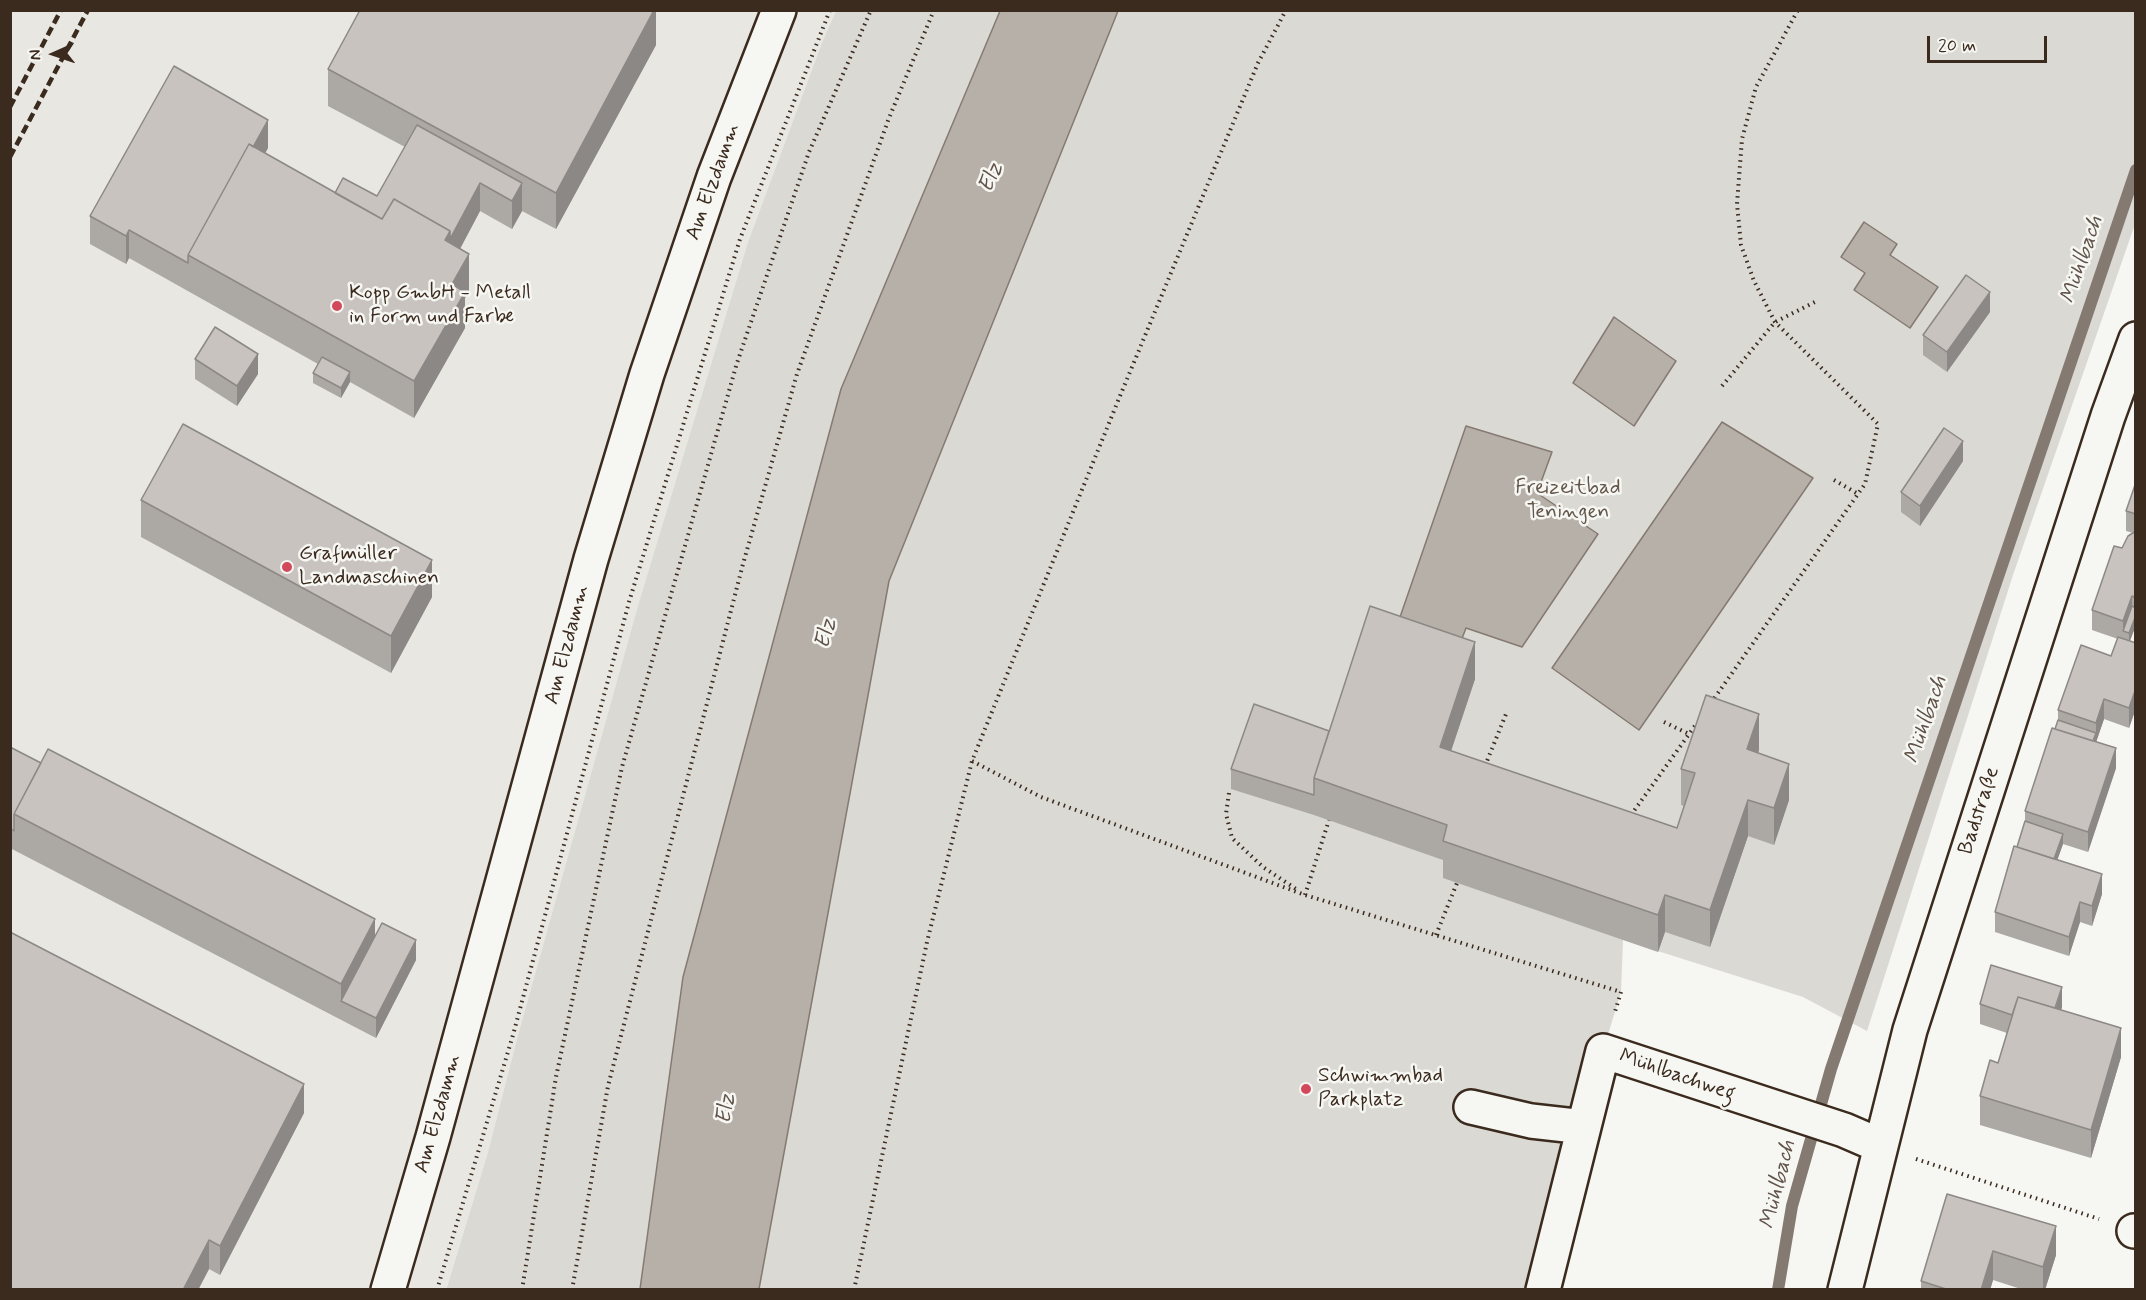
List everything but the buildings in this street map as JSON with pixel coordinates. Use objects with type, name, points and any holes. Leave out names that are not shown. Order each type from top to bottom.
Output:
[{"type":"street","name":"Am Elzdamm","points":[[388,1290],[434,1137],[591,559],[647,374],[714,177],[779,10]]},
{"type":"street","name":"Badstraße","points":[[1845,1290],[1910,1030],[2108,416],[2136,339]]},
{"type":"street","name":"Mühlbachweg","points":[[1543,1290],[1603,1051],[1768,1107],[1844,1130],[1881,1146]]},
{"type":"street","points":[[1471,1107],[1531,1121],[1584,1126]]},
{"type":"path","points":[[437,1290],[513,1035],[629,602],[740,239],[831,10]]},
{"type":"path","points":[[522,1290],[556,1077],[622,767],[737,363],[809,152],[871,10]]},
{"type":"path","points":[[572,1290],[608,1086],[746,553],[798,374],[889,118],[934,10]]},
{"type":"path","points":[[854,1290],[927,942],[972,761],[1258,63],[1286,10]]},
{"type":"path","points":[[1709,706],[1865,484],[1878,424],[1775,322],[1754,281],[1741,245],[1737,204],[1742,139],[1756,87],[1798,10]]},
{"type":"path","points":[[1722,386],[1775,322],[1815,302]]},
{"type":"path","points":[[1834,480],[1858,494]]},
{"type":"path","points":[[1484,769],[1506,714]]},
{"type":"path","points":[[1624,824],[1702,715]]},
{"type":"path","points":[[1664,722],[1689,734]]},
{"type":"path","points":[[972,761],[1041,797],[1305,895],[1621,992],[1603,1051]]},
{"type":"path","points":[[1229,793],[1226,814],[1232,838],[1263,867],[1305,895]]},
{"type":"path","points":[[1305,895],[1329,820]]},
{"type":"path","points":[[1436,935],[1458,883]]},
{"type":"path","points":[[1881,1146],[1941,1168],[2135,1231]]},
{"type":"shaded area","points":[[10,11],[836,11],[823,40],[748,242],[639,602],[518,1035],[488,1152],[446,1289],[11,1289]]},
{"type":"green space","points":[[836,11],[1000,11],[841,389],[683,977],[640,1289],[446,1290],[488,1152],[518,1035],[639,602],[748,242],[823,40]]},
{"type":"green space","name":"Freizeitbad Teningen","points":[[1118,11],[2135,11],[2135,224],[2013,575],[1867,1031],[1803,997],[1623,940],[1621,992],[1603,1051],[1543,1289],[759,1290],[889,581]]},
{"type":"water","name":"Elz","points":[[1000,11],[1118,11],[889,581],[759,1289],[640,1289],[683,977],[841,389]]},
{"type":"water","points":[[1864,222],[1897,244],[1890,255],[1938,287],[1910,328],[1854,290],[1865,273],[1841,257]]},
{"type":"water","points":[[1614,317],[1676,361],[1634,426],[1573,383]]},
{"type":"water","points":[[1722,422],[1813,478],[1639,730],[1552,668]]},
{"type":"water","points":[[1466,426],[1552,452],[1537,493],[1598,534],[1522,647],[1466,628],[1450,670],[1389,649]]},
{"type":"waterway","name":"Mühlbach","points":[[1778,1290],[1792,1206],[1831,1069],[2136,170]]},
{"type":"railway","points":[[10,107],[61,10]]},
{"type":"railway","points":[[10,157],[88,10]]},
{"type":"place","name":"Kopp GmbH - Metall in Form und Farbe","points":[[337,306]]},
{"type":"place","name":"Grafmüller Landmaschinen","points":[[287,567]]},
{"type":"place","name":"Schwimmbad Parkplatz","points":[[1306,1089]]}]
